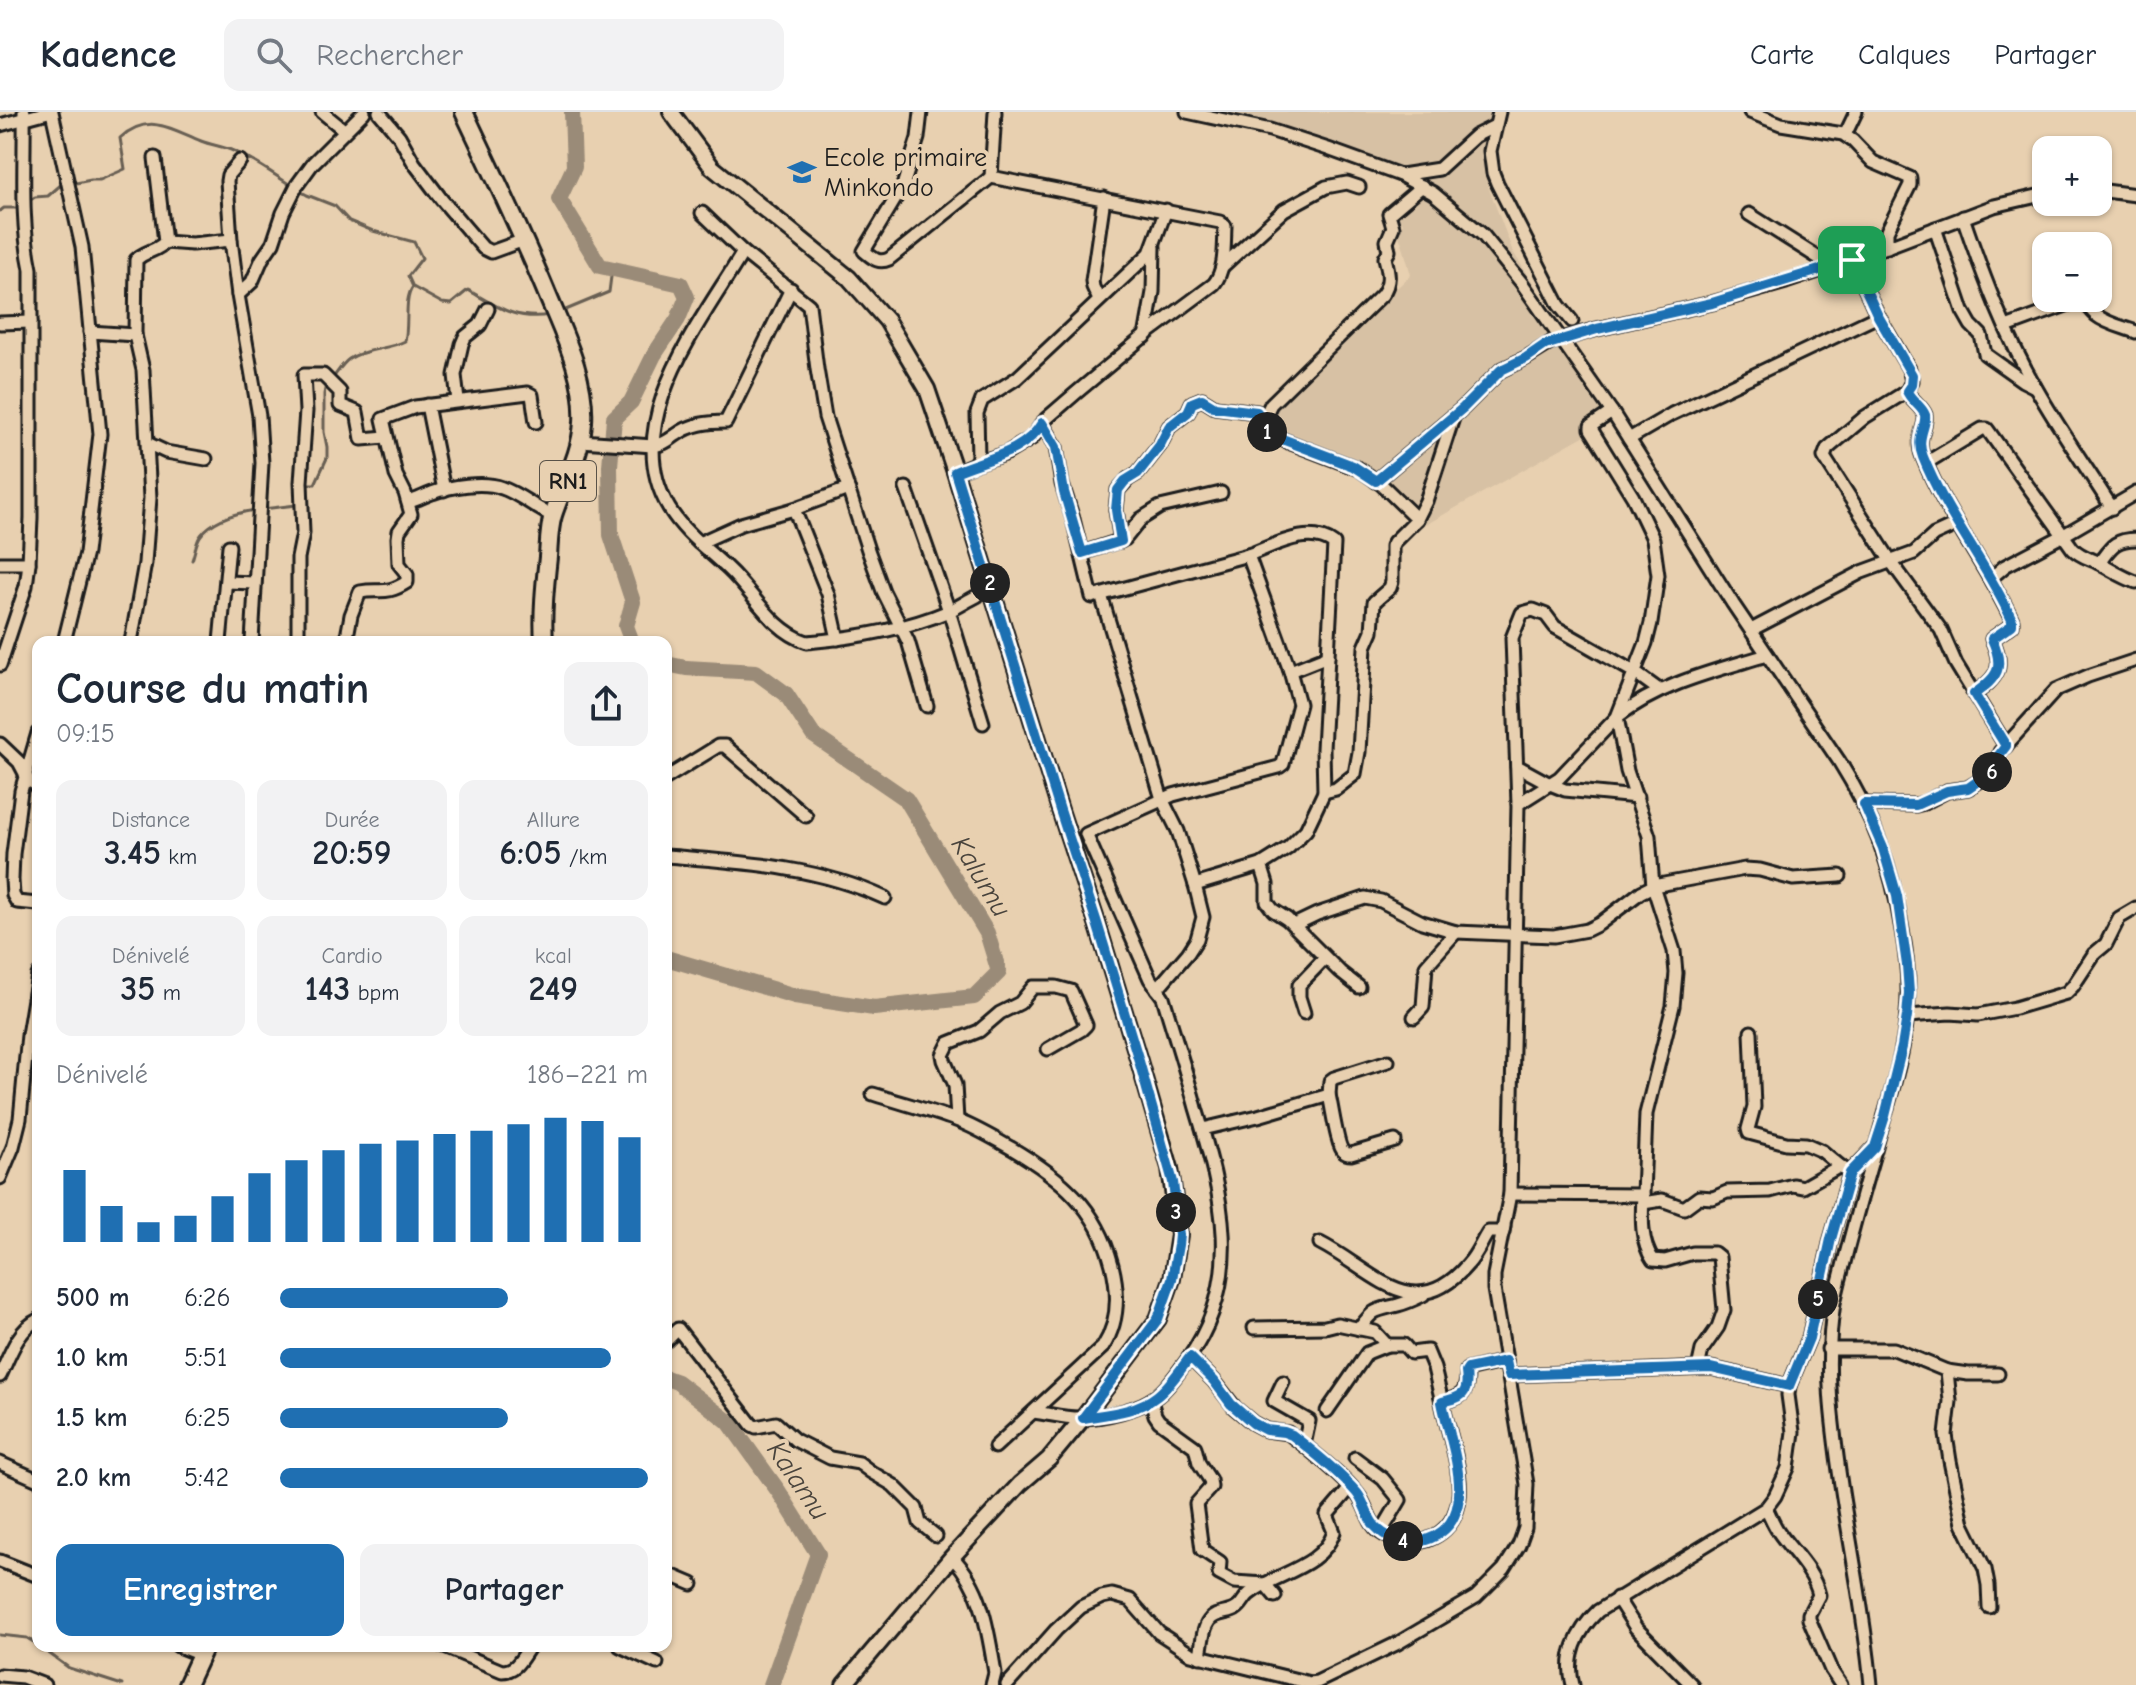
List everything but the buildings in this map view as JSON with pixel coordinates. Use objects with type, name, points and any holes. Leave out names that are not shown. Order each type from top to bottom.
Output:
[{"type":"highway","name":"RN1","points":[[464,112],[524,240],[578,375],[583,421],[581,441],[553,516],[545,587],[544,636]]},
{"type":"highway","points":[[187,1685],[203,1652]]},
{"type":"main road","points":[[671,112],[712,167],[849,278],[887,321],[927,389],[1139,1061],[1173,1182],[1179,1235],[1172,1279],[1158,1319],[1049,1459],[1020,1484],[952,1557],[844,1685]]},
{"type":"street","points":[[0,125],[24,115],[50,112],[82,247],[100,444],[86,553],[65,636]]},
{"type":"street","points":[[322,112],[344,130]]},
{"type":"street","points":[[238,295],[252,282],[273,243],[295,189],[313,163],[364,112]]},
{"type":"street","points":[[379,112],[442,200],[483,248],[489,252],[524,240]]},
{"type":"street","points":[[921,112],[918,138],[903,186],[864,251],[876,261],[889,259],[991,177],[995,112]]},
{"type":"street","points":[[1187,112],[1270,130],[1400,175],[1422,186],[1483,235],[1521,282],[1612,412],[1864,804],[1883,848],[1897,896],[1909,993],[1895,1080],[1834,1303],[1828,1349],[1837,1454],[1871,1685]]},
{"type":"street","points":[[1499,112],[1490,151],[1497,183],[1559,305],[1572,321]]},
{"type":"street","points":[[1750,112],[1781,124],[1845,135],[1873,162],[1907,176],[1911,182],[1887,231],[1887,247]]},
{"type":"street","points":[[1845,135],[1856,112]]},
{"type":"street","points":[[0,665],[26,586],[31,518],[31,269],[26,249],[23,206],[24,115]]},
{"type":"street","points":[[1400,175],[1439,169],[1475,136],[1495,126]]},
{"type":"street","points":[[132,636],[145,563],[149,518],[149,444],[143,370],[135,335],[136,260],[165,242],[155,158]]},
{"type":"street","points":[[240,161],[228,175],[227,181],[231,240],[259,416],[262,463],[252,636]]},
{"type":"street","points":[[955,472],[1007,453],[1032,438],[1042,423],[1214,284],[1222,266],[1223,224],[1166,210],[991,177]]},
{"type":"street","points":[[1222,266],[1284,210],[1326,187],[1347,183],[1359,187]]},
{"type":"street","points":[[1121,541],[1116,510],[1118,490],[1138,473],[1160,445],[1167,430],[1188,412],[1192,403],[1202,399],[1215,407],[1262,411],[1382,295],[1389,281],[1385,258],[1392,230],[1389,214],[1422,186]]},
{"type":"street","points":[[2112,191],[2136,195]]},
{"type":"street","points":[[1376,481],[1454,416],[1501,370],[1545,345],[1597,329],[1712,303],[1833,267],[1994,206],[2032,197]]},
{"type":"street","points":[[1099,300],[1092,281],[1104,198]]},
{"type":"street","points":[[974,464],[979,451],[977,413],[982,400],[1017,378],[1150,253],[1166,210]]},
{"type":"street","points":[[702,213],[743,252],[809,305],[822,402],[883,591],[908,641],[927,706]]},
{"type":"street","points":[[1749,214],[1833,267]]},
{"type":"street","points":[[1963,217],[1982,271],[2035,387],[2112,508]]},
{"type":"street","points":[[1935,228],[1963,311],[1981,335],[1985,354],[2035,387]]},
{"type":"street","points":[[165,242],[192,244],[231,240]]},
{"type":"street","points":[[1145,337],[1153,292],[1154,246]]},
{"type":"street","points":[[743,252],[670,376],[661,399],[653,446],[655,478],[670,510],[687,532],[739,580],[772,619],[807,642],[863,636],[902,626],[949,611],[977,596]]},
{"type":"street","points":[[1852,260],[1878,316],[1909,369],[1912,381],[1907,391],[1865,417],[1823,454],[1892,563],[1941,630],[1952,655],[2006,746]]},
{"type":"street","points":[[581,441],[653,446],[665,444],[698,424],[727,420],[791,289]]},
{"type":"street","points":[[2006,327],[2080,300],[2086,302],[2097,316],[2136,332]]},
{"type":"street","points":[[458,401],[455,375],[462,344],[465,337],[480,325],[488,309]]},
{"type":"street","points":[[1629,439],[1672,414],[1878,316]]},
{"type":"street","points":[[1547,320],[1572,321],[1597,329]]},
{"type":"street","points":[[0,323],[31,322]]},
{"type":"street","points":[[90,332],[135,335]]},
{"type":"street","points":[[298,636],[298,558],[303,533],[301,486],[306,411],[304,376],[307,374],[329,380],[340,392],[340,405],[357,412],[361,438],[386,437]]},
{"type":"street","points":[[1907,391],[1924,412],[1920,444],[1926,463],[1991,578],[2012,623],[1992,639],[1999,655],[1998,673],[1974,694]]},
{"type":"street","points":[[347,636],[360,592],[387,592],[407,582],[407,574],[399,564],[398,538],[399,531],[410,517],[408,502],[396,475],[383,419],[400,411],[427,405],[528,393],[532,395],[536,422]]},
{"type":"street","points":[[427,405],[444,490]]},
{"type":"street","points":[[1262,411],[1266,431],[1273,436],[1353,466],[1376,481],[1417,519]]},
{"type":"street","points":[[1612,412],[1591,429],[1645,520],[1653,539],[1658,575],[1646,643],[1617,717],[1625,762],[1649,836],[1653,886],[1674,951],[1676,973],[1673,1006],[1646,1114],[1644,1236],[1653,1260],[1665,1261],[1693,1253],[1714,1253],[1719,1257],[1723,1314],[1702,1350],[1698,1368]]},
{"type":"street","points":[[1324,792],[1336,789],[1355,774],[1365,647],[1372,631],[1374,602],[1390,588],[1394,542],[1417,519],[1454,416]]},
{"type":"street","points":[[1042,423],[1056,447],[1064,492],[1092,597],[1248,555],[1304,536],[1314,535],[1334,544],[1323,749],[1324,792],[1298,840],[1261,865],[1195,885]]},
{"type":"street","points":[[1926,463],[1982,429],[1987,429],[2078,554],[2136,582]]},
{"type":"street","points":[[149,444],[166,452],[206,459]]},
{"type":"street","points":[[408,502],[431,493],[477,484],[500,487],[553,516]]},
{"type":"street","points":[[906,488],[949,611],[983,723]]},
{"type":"street","points":[[699,543],[741,524],[848,489]]},
{"type":"street","points":[[1082,553],[1128,537],[1141,519],[1160,507],[1221,493]]},
{"type":"street","points":[[1991,578],[2005,566],[2136,493]]},
{"type":"street","points":[[794,509],[828,594],[838,639]]},
{"type":"street","points":[[1751,630],[1862,572],[1914,553],[1934,535],[1958,524]]},
{"type":"street","points":[[2099,563],[2117,542],[2136,539]]},
{"type":"street","points":[[221,636],[229,546]]},
{"type":"street","points":[[1034,1412],[1083,1418],[1114,1413],[1151,1400],[1167,1386],[1190,1357],[1214,1308],[1223,1270],[1222,1211],[1203,1129],[1163,997],[1150,979],[1086,834],[1162,799],[1283,764],[1299,708],[1290,671],[1248,555]]},
{"type":"street","points":[[0,563],[29,563]]},
{"type":"street","points":[[227,582],[254,583]]},
{"type":"street","points":[[1101,595],[1162,799],[1178,831],[1203,917],[1188,953],[1157,989]]},
{"type":"street","points":[[1012,1684],[1056,1630],[1081,1607],[1112,1595],[1130,1600],[1159,1633],[1174,1645],[1200,1657],[1310,1683],[1317,1682],[1406,1638],[1485,1590],[1504,1569],[1519,1545],[1525,1528],[1527,1484],[1494,1289],[1510,1194],[1518,804],[1512,638],[1522,613],[1533,610],[1546,615],[1555,627],[1634,672],[1659,690]]},
{"type":"street","points":[[1518,804],[1566,771],[1617,717],[1636,702],[1659,690],[1767,655]]},
{"type":"street","points":[[1290,671],[1328,656]]},
{"type":"street","points":[[1864,804],[1916,805],[1947,791],[1968,788],[1991,772],[2006,746],[2056,690],[2136,660]]},
{"type":"street","points":[[0,744],[19,762],[32,783]]},
{"type":"street","points":[[672,774],[718,746],[725,746],[806,816]]},
{"type":"street","points":[[32,755],[21,791],[12,862],[13,895],[17,902],[32,903]]},
{"type":"street","points":[[1517,766],[1550,784],[1581,793],[1637,797]]},
{"type":"street","points":[[672,857],[774,866],[843,880],[885,898]]},
{"type":"street","points":[[1261,865],[1267,884],[1267,902],[1273,910],[1294,925],[1325,958],[1359,987]]},
{"type":"street","points":[[1294,925],[1365,898],[1381,901],[1422,922],[1456,932],[1554,936],[1587,930],[1599,924],[1653,886],[1745,869],[1793,879],[1840,876]]},
{"type":"street","points":[[1907,1016],[1978,1015],[2066,993],[2094,954],[2106,944],[2121,916],[2136,908]]},
{"type":"street","points":[[1414,1017],[1423,1007],[1426,966],[1456,932]]},
{"type":"street","points":[[1304,1013],[1299,985],[1325,958]]},
{"type":"street","points":[[957,1120],[955,1085],[943,1055],[949,1043],[979,1031],[1000,1013],[1020,1003],[1033,987],[1068,990],[1073,993],[1086,1025],[1048,1049]]},
{"type":"street","points":[[0,1178],[20,1119],[32,1011]]},
{"type":"street","points":[[1751,1032],[1754,1107],[1749,1133],[1786,1143],[1806,1144],[1822,1151],[1845,1170]]},
{"type":"street","points":[[1388,1061],[1334,1078],[1330,1081],[1329,1095],[1345,1153],[1356,1153],[1395,1141]]},
{"type":"street","points":[[873,1094],[957,1120],[1027,1157],[1070,1189],[1084,1205],[1095,1221],[1110,1258],[1117,1310],[1108,1339],[995,1447]]},
{"type":"street","points":[[1203,1129],[1329,1095]]},
{"type":"street","points":[[1510,1194],[1660,1200],[1684,1208],[1700,1197],[1713,1198],[1727,1192],[1770,1191],[1793,1185],[1803,1187],[1845,1170],[1875,1147]]},
{"type":"street","points":[[1573,1685],[1569,1663],[1589,1619],[1617,1598],[1766,1508],[1775,1496],[1788,1468],[1793,1432],[1789,1386],[1809,1338],[1845,1170]]},
{"type":"street","points":[[1359,1329],[1379,1308],[1398,1305],[1447,1283],[1466,1267],[1488,1232],[1503,1232],[1506,1218]]},
{"type":"street","points":[[1320,1243],[1386,1285],[1427,1294]]},
{"type":"street","points":[[0,1376],[10,1353],[32,1323]]},
{"type":"street","points":[[1254,1328],[1311,1328],[1337,1324],[1378,1333],[1387,1345]]},
{"type":"street","points":[[672,1335],[678,1329],[752,1425],[776,1423],[795,1440],[830,1458],[859,1463],[898,1489],[916,1508],[920,1523],[936,1536]]},
{"type":"street","points":[[1190,1357],[1231,1404],[1253,1423],[1266,1430],[1288,1433],[1351,1487],[1362,1501],[1371,1522],[1381,1532],[1404,1541],[1424,1541],[1447,1528],[1458,1509],[1460,1494],[1456,1463],[1428,1353],[1409,1352],[1404,1345],[1387,1345],[1367,1353],[1327,1411]]},
{"type":"street","points":[[1828,1349],[1894,1349],[1947,1371],[1998,1374]]},
{"type":"street","points":[[1442,1402],[1461,1396],[1467,1383],[1467,1370],[1506,1361]]},
{"type":"street","points":[[1509,1375],[1698,1368],[1722,1370],[1789,1386]]},
{"type":"street","points":[[1947,1371],[1950,1401],[1946,1435],[1950,1461],[1963,1524],[1985,1569],[1989,1607]]},
{"type":"street","points":[[1283,1382],[1274,1401],[1309,1421],[1304,1445]]},
{"type":"street","points":[[1151,1400],[1159,1421],[1195,1447],[1199,1463],[1211,1484],[1196,1504],[1202,1550],[1220,1562],[1219,1574],[1234,1582],[1265,1584],[1275,1596]]},
{"type":"street","points":[[1355,1458],[1383,1479],[1400,1500],[1381,1532]]},
{"type":"street","points":[[0,1463],[32,1477]]},
{"type":"street","points":[[1200,1657],[1206,1624],[1210,1619],[1239,1608],[1247,1595],[1309,1562],[1329,1543],[1334,1532],[1327,1515],[1351,1487]]},
{"type":"street","points":[[1766,1508],[1779,1533],[1817,1585],[1819,1595],[1809,1619],[1831,1670],[1841,1685]]},
{"type":"street","points":[[952,1557],[964,1569],[977,1591],[995,1673],[992,1685]]},
{"type":"street","points":[[0,1561],[32,1574]]},
{"type":"street","points":[[672,1576],[692,1584]]},
{"type":"street","points":[[1617,1598],[1644,1637],[1692,1685]]},
{"type":"street","points":[[456,1652],[507,1671],[517,1666],[526,1652]]},
{"type":"street","points":[[633,1652],[657,1663]]},
{"type":"street","points":[[0,1675],[44,1685]]},
{"type":"shaded area","points":[[1209,112],[1494,112],[1483,148],[1488,186],[1513,252],[1619,416],[1427,524],[1370,470],[1269,429],[1272,411],[1411,275],[1396,231],[1403,223],[1397,216],[1406,206],[1411,176]]},
{"type":"waterway","name":"Kalumu","points":[[572,112],[574,167],[559,199],[600,266],[681,284],[687,297],[678,319],[654,355],[631,402],[614,418],[610,466],[611,535],[633,602],[626,626],[630,636]]},
{"type":"waterway","points":[[71,184],[100,180],[125,169],[120,138],[131,130],[150,124],[231,150],[292,186]]},
{"type":"waterway","points":[[29,201],[48,196],[63,183]]},
{"type":"waterway","points":[[298,190],[335,206],[349,221],[414,242],[422,258],[408,276],[413,287],[442,303],[451,304],[468,290],[516,314],[550,315]]},
{"type":"waterway","points":[[0,211],[20,208]]},
{"type":"waterway","points":[[561,312],[609,292],[612,269]]},
{"type":"waterway","points":[[332,379],[344,363],[356,355],[405,341],[408,299],[412,288]]},
{"type":"waterway","points":[[306,484],[315,484],[327,458],[324,432],[326,384]]},
{"type":"waterway","points":[[263,509],[297,503]]},
{"type":"waterway","points":[[192,560],[199,537],[206,529],[233,515],[255,510]]},
{"type":"waterway","name":"Kalumu","points":[[672,665],[756,672],[786,694],[813,735],[906,799],[987,933],[999,972],[974,997],[874,1008],[795,996],[672,960]]},
{"type":"waterway","name":"Kalamu","points":[[672,1380],[729,1422],[818,1554],[771,1685]]},
{"type":"waterway","points":[[0,1635],[32,1641]]},
{"type":"waterway","points":[[47,1652],[69,1668],[122,1685]]},
{"type":"place","name":"Ecole primaire Minkondo","points":[[802,172]]},
{"type":"route","points":[[1852,260],[1878,316],[1912,375],[1907,391],[1925,417],[1920,435],[1922,456],[2012,620],[2012,625],[1992,639],[1999,655],[1998,673],[1974,694],[2006,746],[1989,775],[1965,790],[1947,791],[1916,805],[1864,804],[1883,848],[1897,896],[1907,965],[1907,1016],[1885,1116],[1875,1147],[1850,1173],[1831,1239],[1809,1338],[1789,1386],[1711,1368],[1509,1375],[1506,1361],[1468,1369],[1466,1389],[1461,1396],[1442,1402],[1456,1463],[1460,1494],[1458,1509],[1442,1533],[1417,1542],[1393,1538],[1381,1532],[1371,1522],[1360,1497],[1351,1487],[1292,1435],[1262,1429],[1235,1408],[1190,1357],[1151,1400],[1114,1413],[1083,1418],[1158,1319],[1172,1279],[1178,1245],[1173,1182],[1097,923],[955,472],[1007,453],[1032,438],[1042,423],[1056,447],[1064,492],[1082,553],[1121,541],[1116,510],[1118,490],[1138,473],[1160,445],[1169,427],[1196,401],[1202,399],[1215,407],[1257,412],[1269,434],[1353,466],[1376,481],[1463,408],[1501,370],[1545,345],[1597,329],[1712,303],[1852,260]]}]
